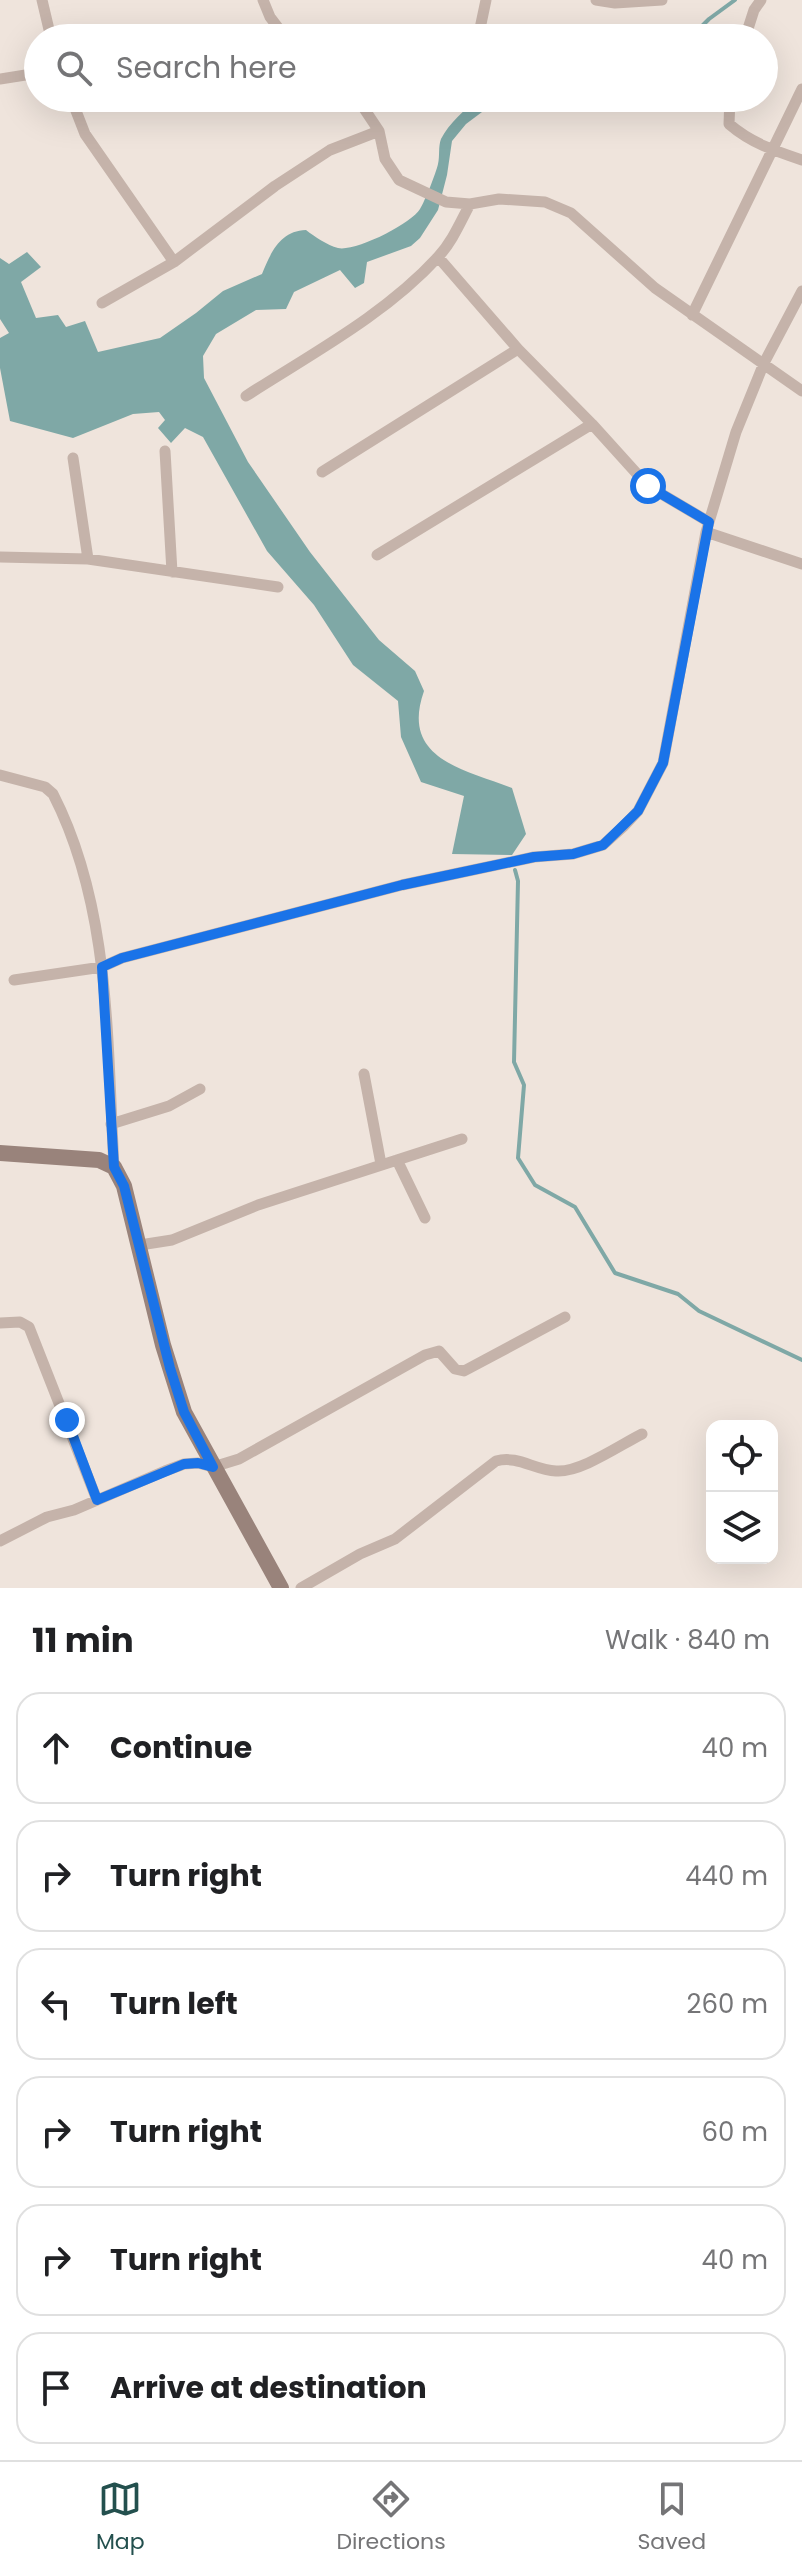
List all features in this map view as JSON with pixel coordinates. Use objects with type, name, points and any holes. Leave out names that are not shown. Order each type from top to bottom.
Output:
[{"type":"street","points":[[42,0],[48,24]]},
{"type":"street","points":[[263,0],[275,24]]},
{"type":"street","points":[[481,24],[486,0]]},
{"type":"street","points":[[596,0],[615,3],[662,0]]},
{"type":"street","points":[[750,24],[761,0]]},
{"type":"street","points":[[0,79],[24,75]]},
{"type":"street","points":[[692,315],[802,89]]},
{"type":"street","points":[[76,112],[85,134],[174,262]]},
{"type":"street","points":[[366,112],[379,131],[385,159],[399,180],[446,202],[470,204],[499,199],[545,202],[571,213],[655,288],[802,391]]},
{"type":"street","points":[[729,112],[729,124],[741,135],[770,151],[802,160]]},
{"type":"street","points":[[102,303],[174,262],[275,186],[330,150],[379,131]]},
{"type":"street","points":[[246,396],[394,298],[438,257],[470,204]]},
{"type":"street","points":[[438,257],[518,349],[648,486],[707,527],[802,564]]},
{"type":"street","points":[[14,980],[102,967],[122,958],[402,885],[534,857],[573,854],[603,845],[638,811],[663,763],[707,527],[736,432],[764,363],[802,291]]},
{"type":"street","points":[[322,472],[518,349]]},
{"type":"street","points":[[377,555],[592,424]]},
{"type":"street","points":[[165,451],[172,572]]},
{"type":"street","points":[[73,458],[88,559]]},
{"type":"street","points":[[0,557],[88,559],[278,587]]},
{"type":"street","points":[[0,775],[45,787],[53,794],[80,857],[102,967],[114,1167],[124,1186],[163,1345],[184,1412],[281,1588]]},
{"type":"street","points":[[364,1074],[381,1164]]},
{"type":"street","points":[[111,1124],[169,1106],[200,1089]]},
{"type":"street","points":[[140,1245],[172,1240],[258,1205],[462,1139]]},
{"type":"street","points":[[0,1153],[99,1160],[114,1167]]},
{"type":"street","points":[[397,1160],[425,1218]]},
{"type":"street","points":[[0,1541],[47,1517],[184,1464],[198,1463],[213,1467],[252,1452],[425,1355],[439,1351],[455,1369],[464,1371],[565,1317]]},
{"type":"street","points":[[0,1323],[20,1322],[29,1327],[97,1500]]},
{"type":"street","points":[[301,1588],[360,1554],[395,1539],[496,1461],[507,1458],[561,1472],[586,1463],[642,1434]]},
{"type":"water","points":[[463,112],[482,112],[466,124],[452,141],[438,210],[420,238],[411,246],[367,262],[364,283],[355,288],[340,270],[294,292],[286,309],[256,310],[216,334],[203,356],[204,378],[248,462],[310,552],[379,640],[415,671],[424,691],[419,714],[421,732],[428,747],[456,767],[512,788],[526,834],[512,855],[452,854],[464,796],[421,782],[401,737],[398,701],[353,665],[314,605],[267,551],[203,437],[185,428],[171,443],[158,428],[165,420],[159,412],[133,414],[73,438],[10,421],[0,368],[0,338],[9,333],[0,319],[0,258],[9,264],[27,252],[41,267],[21,282],[36,318],[58,315],[66,327],[85,321],[98,352],[160,338],[223,291],[262,274],[273,251],[289,234],[306,230],[330,245],[346,248],[369,241],[406,222],[420,209],[437,168],[440,142]]},
{"type":"waterway","points":[[704,24],[735,0]]},
{"type":"waterway","points":[[515,870],[518,881],[514,1062],[524,1085],[518,1158],[535,1185],[575,1207],[615,1273],[678,1294],[699,1311],[802,1360]]},
{"type":"route","points":[[67,1420],[97,1500],[184,1464],[198,1463],[213,1467],[184,1412],[163,1345],[124,1186],[114,1167],[102,967],[122,958],[402,885],[534,857],[573,854],[603,845],[638,811],[663,763],[709,522],[648,486]]}]
